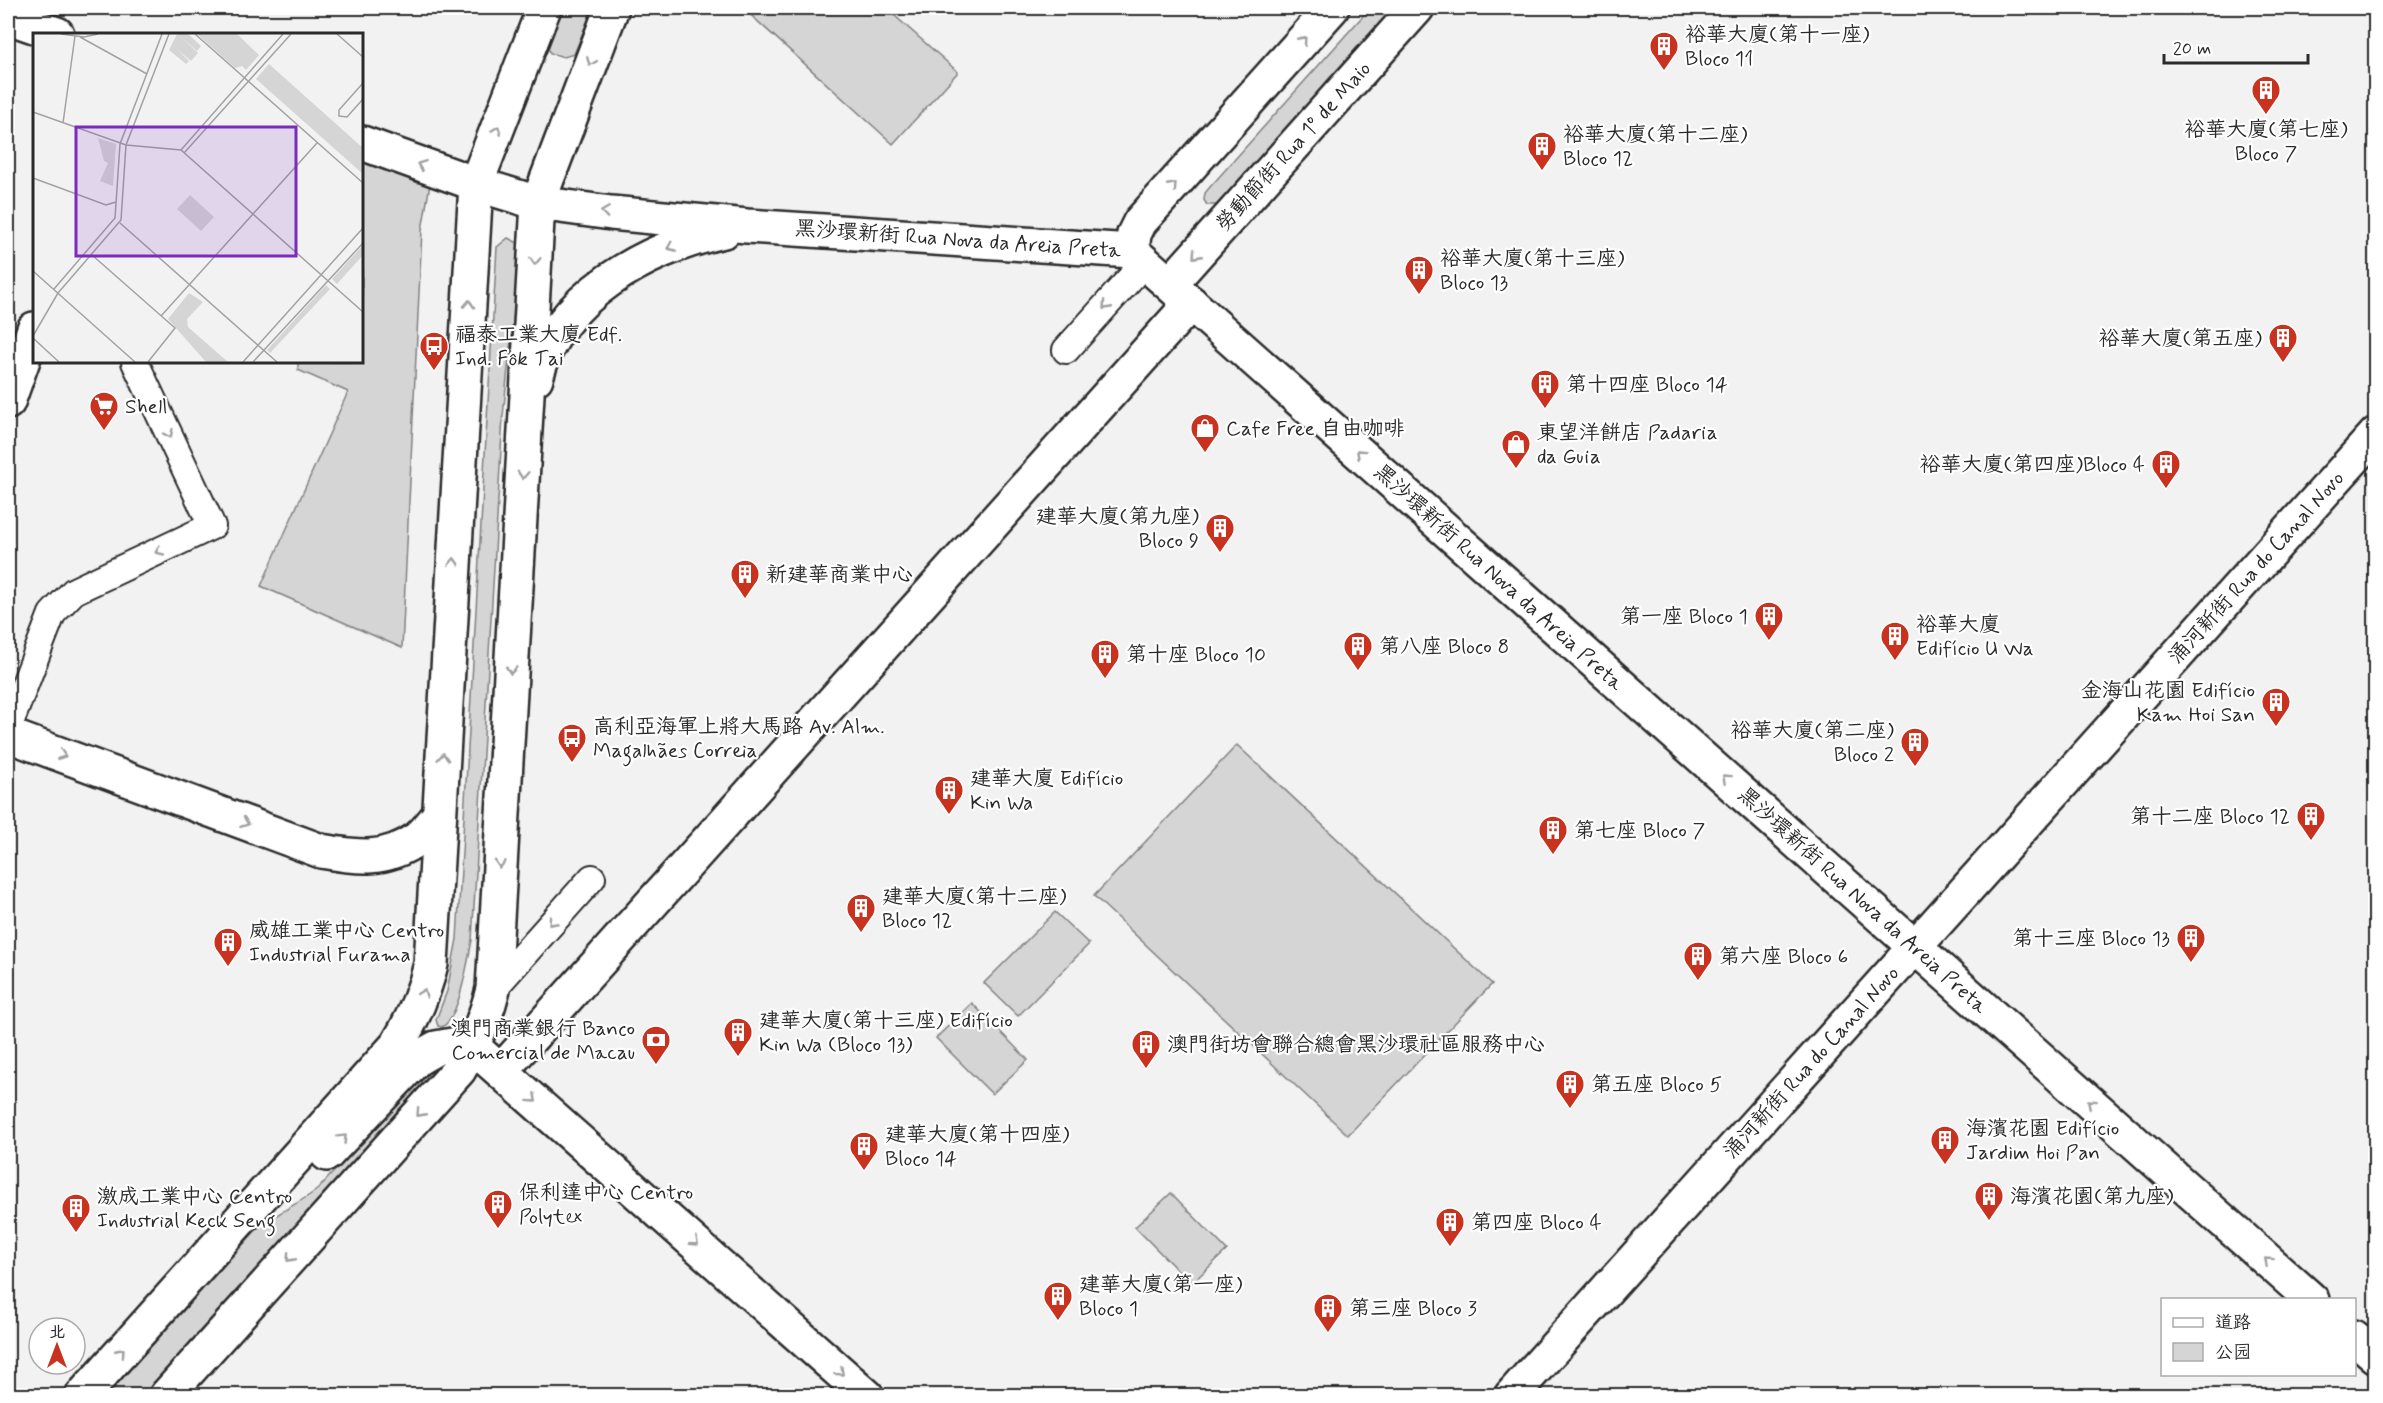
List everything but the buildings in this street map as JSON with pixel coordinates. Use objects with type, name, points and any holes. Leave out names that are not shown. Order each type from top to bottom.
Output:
[{"type":"main road","points":[[82,1395],[397,1045],[424,993],[431,964],[476,184],[544,8]]},
{"type":"main road","points":[[174,1393],[459,1070],[473,1047],[486,1017],[493,989],[538,202],[612,8]]},
{"type":"main road","points":[[1138,256],[1134,234],[1140,222],[1332,8]]},
{"type":"main road","name":"勞動節街 Rua 1º de Maio","points":[[501,1071],[1180,293],[1417,8]]},
{"type":"main road","points":[[8,17],[54,33]]},
{"type":"main road","name":"黑沙環新街 Rua Nova da Areia Preta","points":[[363,143],[476,184],[538,202],[612,213],[747,226],[1138,256],[2311,1298]]},
{"type":"main road","points":[[526,417],[538,368],[547,349],[561,326],[600,287],[645,258],[694,237],[747,226]]},
{"type":"main road","points":[[8,402],[33,332]]},
{"type":"main road","name":"涌河新街 Rua do Canal Novo","points":[[1511,1395],[2376,434]]},
{"type":"main road","points":[[8,735],[321,851],[357,858],[389,854],[418,839],[439,815]]},
{"type":"main road","points":[[247,1212],[291,1184],[323,1158],[417,1059],[436,1048],[458,1044],[473,1047],[867,1395]]},
{"type":"main road","points":[[2356,1338],[2376,1356]]},
{"type":"lane","points":[[1066,350],[1138,256]]},
{"type":"lane","points":[[8,728],[52,614],[74,591],[212,526],[135,363]]},
{"type":"lane","points":[[493,989],[592,878]]},
{"type":"green space","points":[[558,8],[593,8],[574,54],[564,57],[550,53],[546,40]]},
{"type":"green space","points":[[743,8],[886,8],[958,72],[893,144]]},
{"type":"green space","points":[[1370,8],[1398,8],[1220,205],[1207,205],[1204,200],[1205,193]]},
{"type":"green space","points":[[363,158],[430,184],[422,230],[402,648],[261,586],[348,392],[298,370],[298,363],[363,363]]},
{"type":"green space","points":[[508,238],[518,243],[520,254],[503,416],[472,940],[458,1001],[448,1022],[442,1027],[438,1026],[436,1020],[447,991],[457,939],[497,247]]},
{"type":"green space","points":[[1237,745],[1492,984],[1348,1135],[1094,896]]},
{"type":"green space","points":[[1055,912],[1089,944],[1018,1016],[984,983]]},
{"type":"green space","points":[[972,1003],[1028,1060],[992,1094],[936,1038]]},
{"type":"green space","points":[[422,1075],[431,1076],[432,1080],[429,1085],[148,1395],[106,1396],[258,1228],[318,1189]]},
{"type":"green space","points":[[1171,1193],[1227,1250],[1191,1284],[1135,1227]]},
{"type":"place","name":"裕華大廈(第十一座) Bloco 11","points":[[1664,72]]},
{"type":"place","name":"裕華大廈(第七座) Bloco 7","points":[[2266,116]]},
{"type":"place","name":"裕華大廈(第十二座) Bloco 12","points":[[1542,172]]},
{"type":"place","name":"裕華大廈(第十三座) Bloco 13","points":[[1419,296]]},
{"type":"place","name":"裕華大廈(第五座)","points":[[2283,364]]},
{"type":"place","name":"福泰工業大廈 Edf. Ind. Fôk Tai","points":[[434,372]]},
{"type":"place","name":"第十四座 Bloco 14","points":[[1545,410]]},
{"type":"place","name":"Shell","points":[[104,432]]},
{"type":"place","name":"Cafe Free 自由咖啡","points":[[1205,454]]},
{"type":"place","name":"東望洋餅店 Padaria da Guia","points":[[1516,470]]},
{"type":"place","name":"裕華大廈(第四座)Bloco 4","points":[[2166,490]]},
{"type":"place","name":"建華大廈(第九座) Bloco 9","points":[[1220,554]]},
{"type":"place","name":"新建華商業中心","points":[[745,600]]},
{"type":"place","name":"第一座 Bloco 1","points":[[1769,642]]},
{"type":"place","name":"裕華大廈 Edifício U Wa","points":[[1895,662]]},
{"type":"place","name":"第八座 Bloco 8","points":[[1358,672]]},
{"type":"place","name":"第十座 Bloco 10","points":[[1105,680]]},
{"type":"place","name":"金海山花園 Edifício Kam Hoi San","points":[[2276,728]]},
{"type":"place","name":"高利亞海軍上將大馬路 Av. Alm. Magalhães Correia","points":[[572,764]]},
{"type":"place","name":"裕華大廈(第二座) Bloco 2","points":[[1915,768]]},
{"type":"place","name":"建華大廈 Edifício Kin Wa","points":[[949,816]]},
{"type":"place","name":"第十二座 Bloco 12","points":[[2311,842]]},
{"type":"place","name":"第七座 Bloco 7","points":[[1553,856]]},
{"type":"place","name":"建華大廈(第十二座) Bloco 12","points":[[861,934]]},
{"type":"place","name":"第十三座 Bloco 13","points":[[2191,964]]},
{"type":"place","name":"威雄工業中心 Centro Industrial Furama","points":[[228,968]]},
{"type":"place","name":"第六座 Bloco 6","points":[[1698,982]]},
{"type":"place","name":"建華大廈(第十三座) Edifício Kin Wa (Bloco 13)","points":[[738,1058]]},
{"type":"place","name":"澳門商業銀行 Banco Comercial de Macau","points":[[656,1066]]},
{"type":"place","name":"澳門街坊會聯合總會黑沙環社區服務中心","points":[[1146,1070]]},
{"type":"place","name":"第五座 Bloco 5","points":[[1570,1110]]},
{"type":"place","name":"海濱花園 Edifício Jardim Hoi Pan","points":[[1945,1166]]},
{"type":"place","name":"建華大廈(第十四座) Bloco 14","points":[[864,1172]]},
{"type":"place","name":"海濱花園(第九座)","points":[[1989,1222]]},
{"type":"place","name":"保利達中心 Centro Polytex","points":[[498,1230]]},
{"type":"place","name":"激成工業中心 Centro Industrial Keck Seng","points":[[76,1234]]},
{"type":"place","name":"第四座 Bloco 4","points":[[1450,1248]]},
{"type":"place","name":"建華大廈(第一座) Bloco 1","points":[[1058,1322]]},
{"type":"place","name":"第三座 Bloco 3","points":[[1328,1334]]}]
